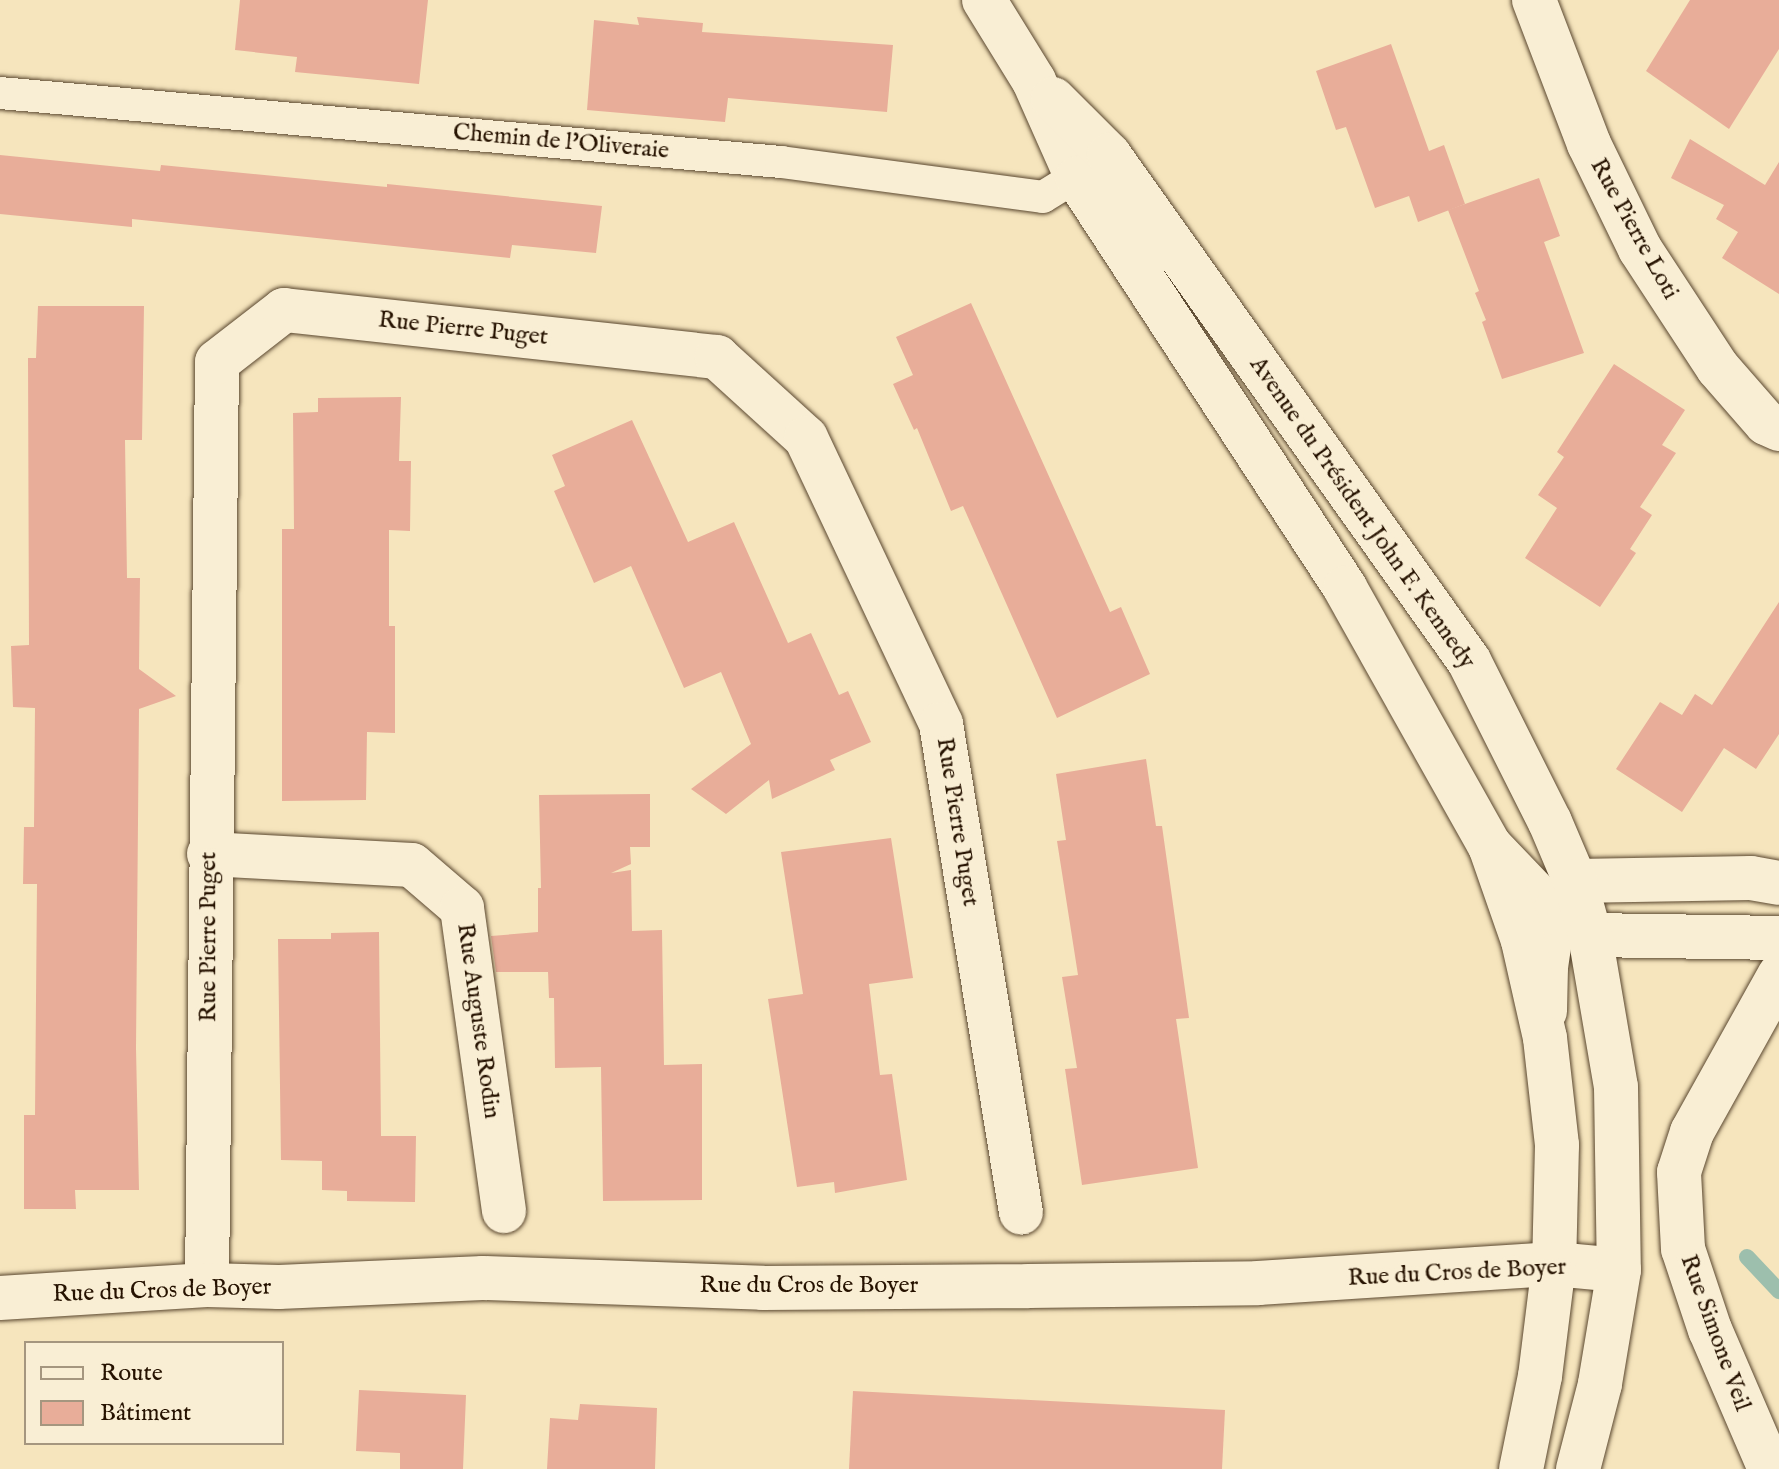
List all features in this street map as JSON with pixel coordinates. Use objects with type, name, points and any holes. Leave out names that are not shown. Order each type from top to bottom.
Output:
[{"type":"street","name":"Avenue du Président John F. Kennedy","points":[[984,0],[1034,81],[1093,167],[1469,661],[1550,822],[1616,1087],[1619,1270],[1600,1384],[1578,1469]]},
{"type":"street","name":"Rue Pierre Loti","points":[[1534,0],[1589,144],[1640,249],[1718,368],[1766,423],[1779,429]]},
{"type":"street","name":"Avenue du Président John F. Kennedy","points":[[1093,167],[1345,588],[1490,846],[1523,941],[1545,1038],[1557,1145],[1554,1264],[1540,1376],[1521,1469]]},
{"type":"street","name":"Rue Pierre Puget","points":[[207,1285],[209,854],[217,362],[284,310],[717,357],[806,438],[941,724],[1021,1212]]},
{"type":"street","points":[[1490,846],[1573,910],[1779,938]]},
{"type":"street","name":"Rue Auguste Rodin","points":[[209,854],[412,865],[462,908],[504,1211]]},
{"type":"street","points":[[1573,910],[1751,878],[1779,883]]},
{"type":"street","points":[[1545,1038],[1546,967],[1573,910]]},
{"type":"street","name":"Rue Simone Veil","points":[[1770,1469],[1710,1330],[1683,1249],[1679,1172],[1692,1132],[1779,976]]},
{"type":"street","name":"Rue du Cros de Boyer","points":[[0,1298],[207,1285],[279,1287],[506,1278],[763,1288],[1258,1283],[1554,1264],[1619,1270]]},
{"type":"street","points":[[1733,1469],[1751,1430]]},
{"type":"lane","name":"Chemin de l'Oliveraie","points":[[0,93],[781,162],[1043,197],[1093,167]]},
{"type":"building","points":[[240,0],[428,0],[419,84],[295,72],[297,57],[235,50]]},
{"type":"building","points":[[1690,0],[1779,0],[1779,49],[1729,129],[1646,71]]},
{"type":"building","points":[[637,17],[703,23],[702,32],[893,45],[887,112],[728,98],[725,122],[587,110],[594,20],[639,25]]},
{"type":"building","points":[[1391,44],[1429,151],[1444,145],[1465,204],[1418,222],[1409,196],[1375,208],[1346,127],[1336,130],[1316,71]]},
{"type":"building","points":[[1690,139],[1765,185],[1779,162],[1779,294],[1722,258],[1738,232],[1716,219],[1724,205],[1671,178]]},
{"type":"building","points":[[0,155],[160,171],[161,165],[387,187],[387,184],[602,206],[596,253],[512,245],[510,258],[132,219],[132,227],[0,214]]},
{"type":"building","points":[[1539,178],[1560,236],[1544,242],[1584,353],[1502,379],[1482,322],[1486,320],[1475,293],[1479,291],[1448,210]]},
{"type":"building","points":[[971,303],[1110,612],[1121,607],[1150,674],[1057,718],[963,506],[951,511],[917,428],[914,430],[893,384],[913,375],[896,337]]},
{"type":"building","points":[[38,306],[144,306],[142,440],[125,440],[127,578],[140,578],[139,669],[176,696],[139,709],[136,1048],[139,1190],[75,1190],[76,1209],[24,1209],[24,1115],[35,1115],[37,884],[23,884],[24,827],[34,827],[35,708],[13,707],[11,646],[29,645],[28,358],[36,358]]},
{"type":"building","points":[[1614,364],[1685,410],[1662,445],[1676,453],[1640,507],[1652,515],[1630,549],[1636,553],[1600,607],[1525,558],[1557,508],[1538,495],[1564,457],[1557,452]]},
{"type":"building","points":[[401,397],[399,461],[411,461],[410,531],[389,530],[389,626],[395,626],[395,733],[367,732],[366,800],[282,801],[282,529],[294,529],[293,413],[318,412],[318,398]]},
{"type":"building","points":[[632,420],[688,542],[734,522],[788,643],[811,633],[839,695],[848,691],[871,742],[830,760],[835,770],[772,799],[769,780],[726,814],[691,789],[751,744],[721,672],[684,688],[631,566],[594,583],[554,491],[565,486],[552,455]]},
{"type":"building","points":[[1779,602],[1779,734],[1756,769],[1724,748],[1682,812],[1616,769],[1660,702],[1682,715],[1695,694],[1712,705]]},
{"type":"building","points":[[1146,759],[1156,826],[1162,826],[1189,1018],[1176,1019],[1198,1168],[1082,1185],[1065,1069],[1077,1068],[1062,977],[1078,975],[1057,841],[1066,840],[1056,774]]},
{"type":"building","points":[[650,794],[650,847],[630,847],[631,864],[611,873],[631,870],[632,931],[662,930],[664,1065],[702,1064],[702,1200],[603,1201],[601,1067],[555,1068],[554,998],[549,998],[548,972],[496,972],[491,936],[538,932],[538,888],[541,888],[539,795]]},
{"type":"building","points":[[891,838],[913,978],[869,984],[880,1075],[892,1074],[907,1180],[835,1193],[834,1182],[797,1187],[768,999],[803,994],[781,852]]},
{"type":"building","points":[[379,932],[381,1136],[416,1136],[415,1202],[347,1201],[347,1191],[322,1190],[322,1161],[281,1160],[278,939],[331,939],[331,933]]},
{"type":"building","points":[[359,1390],[466,1395],[463,1469],[400,1469],[400,1453],[356,1451]]},
{"type":"building","points":[[853,1391],[1225,1410],[1222,1469],[849,1469]]},
{"type":"building","points":[[580,1404],[657,1408],[655,1469],[547,1469],[550,1418],[578,1420]]},
{"type":"waterway","points":[[1747,1257],[1779,1291]]}]
